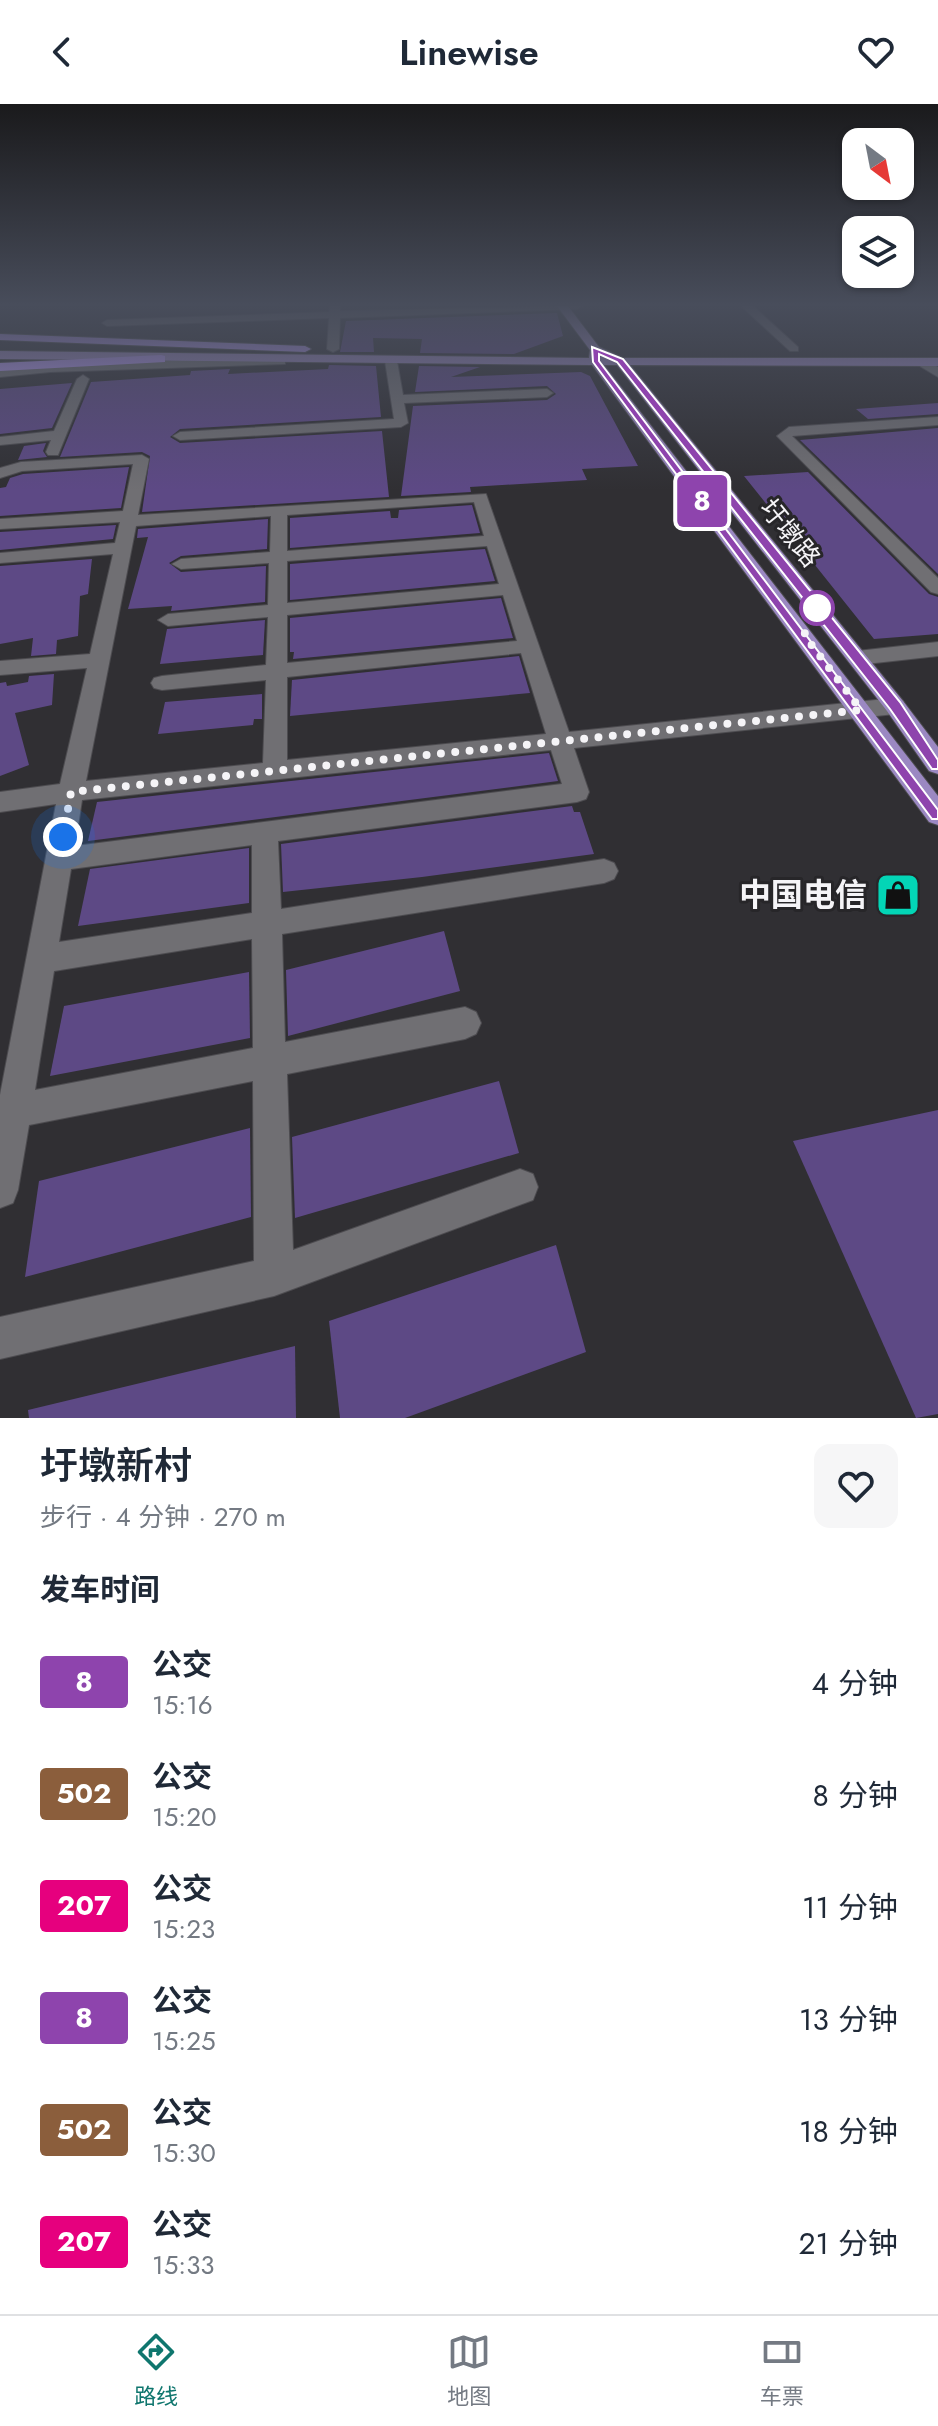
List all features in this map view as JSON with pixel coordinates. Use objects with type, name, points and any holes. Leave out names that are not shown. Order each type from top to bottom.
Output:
[{"type":"highway","points":[[0,370],[51,367]]},
{"type":"main road","name":"圩墩路","points":[[604,367],[938,815]]},
{"type":"main road","name":"圩墩路","points":[[625,367],[895,706],[938,765]]},
{"type":"street","points":[[0,370],[65,367]]},
{"type":"street","points":[[0,385],[83,379],[149,367]]},
{"type":"street","points":[[180,436],[401,423],[392,367]]},
{"type":"street","points":[[53,452],[83,379]]},
{"type":"street","points":[[397,399],[547,393]]},
{"type":"street","points":[[938,421],[789,431],[784,436],[938,588]]},
{"type":"street","points":[[0,441],[60,435]]},
{"type":"street","points":[[0,473],[21,467],[142,459],[71,792],[0,1190]]},
{"type":"street","points":[[0,524],[279,511],[480,497],[577,792],[59,859]]},
{"type":"street","points":[[275,771],[279,511]]},
{"type":"street","points":[[181,564],[494,540]]},
{"type":"street","points":[[0,558],[123,548]]},
{"type":"street","points":[[168,620],[510,589]]},
{"type":"street","points":[[162,683],[529,646]]},
{"type":"street","points":[[862,665],[938,649]]},
{"type":"street","points":[[0,668],[99,660]]},
{"type":"street","points":[[862,665],[938,663]]},
{"type":"street","points":[[0,802],[895,706]]},
{"type":"street","points":[[265,832],[274,1276]]},
{"type":"street","points":[[41,959],[604,871]]},
{"type":"street","points":[[14,1111],[465,1023]]},
{"type":"street","points":[[0,1338],[274,1276],[520,1187]]},
{"type":"building","points":[[376,367],[381,417],[180,429],[170,437],[180,443],[382,431],[389,497],[142,512],[150,456],[142,452],[60,457],[91,382],[190,375],[191,371],[230,369],[228,374]]},
{"type":"building","points":[[419,367],[479,367],[451,377],[581,372],[590,376],[638,466],[582,469],[587,480],[470,487],[471,492],[401,496],[413,406],[547,400],[556,394],[547,386],[415,392]]},
{"type":"building","points":[[72,383],[52,428],[0,434],[0,389]]},
{"type":"building","points":[[938,403],[938,414],[868,419],[856,409]]},
{"type":"building","points":[[938,428],[938,574],[800,440]]},
{"type":"building","points":[[46,443],[43,451],[47,457],[18,460],[24,446]]},
{"type":"building","points":[[129,467],[121,508],[0,516],[0,488],[6,487],[10,478],[23,474]]},
{"type":"building","points":[[808,472],[929,594],[938,597],[938,634],[874,639],[744,476]]},
{"type":"building","points":[[472,505],[480,533],[290,548],[290,518],[390,511],[391,518],[398,518],[399,510]]},
{"type":"building","points":[[268,519],[267,549],[181,556],[169,563],[181,572],[266,566],[265,602],[171,611],[172,606],[128,609],[148,537],[137,538],[138,529]]},
{"type":"building","points":[[116,525],[113,539],[0,550],[0,532]]},
{"type":"building","points":[[485,549],[495,581],[290,600],[290,564]]},
{"type":"building","points":[[92,559],[88,594],[80,596],[78,636],[57,640],[56,654],[31,656],[33,638],[0,644],[0,566]]},
{"type":"building","points":[[501,598],[513,638],[293,659],[294,652],[290,652],[290,618]]},
{"type":"building","points":[[265,620],[263,655],[160,664],[167,629]]},
{"type":"building","points":[[519,656],[530,693],[290,716],[292,680]]},
{"type":"building","points":[[54,674],[52,705],[15,713],[29,765],[0,776],[0,683],[6,682],[7,686],[28,682],[29,676]]},
{"type":"building","points":[[262,694],[262,719],[254,719],[253,725],[158,734],[165,702]]},
{"type":"building","points":[[549,753],[558,781],[88,841],[97,802]]},
{"type":"building","points":[[572,806],[574,812],[580,812],[594,854],[283,892],[281,844]]},
{"type":"building","points":[[249,848],[249,903],[78,926],[90,869]]},
{"type":"building","points":[[444,931],[460,991],[288,1036],[286,970]]},
{"type":"building","points":[[249,972],[250,1038],[50,1076],[64,1006]]},
{"type":"building","points":[[499,1081],[519,1153],[295,1218],[292,1137]]},
{"type":"building","points":[[938,1110],[938,1414],[916,1418],[793,1141]]},
{"type":"building","points":[[250,1128],[251,1217],[25,1277],[39,1181]]},
{"type":"building","points":[[556,1245],[586,1352],[405,1418],[340,1418],[329,1321]]},
{"type":"building","points":[[295,1346],[296,1418],[29,1418],[28,1410]]},
{"type":"bus line","name":"8","points":[[600,367],[938,815]]},
{"type":"bus line","name":"8","points":[[625,367],[938,764]]},
{"type":"place","name":"中国电信","points":[[898,895]]},
{"type":"route","points":[[63,837],[71,792],[861,710],[804,635],[817,608]]}]
